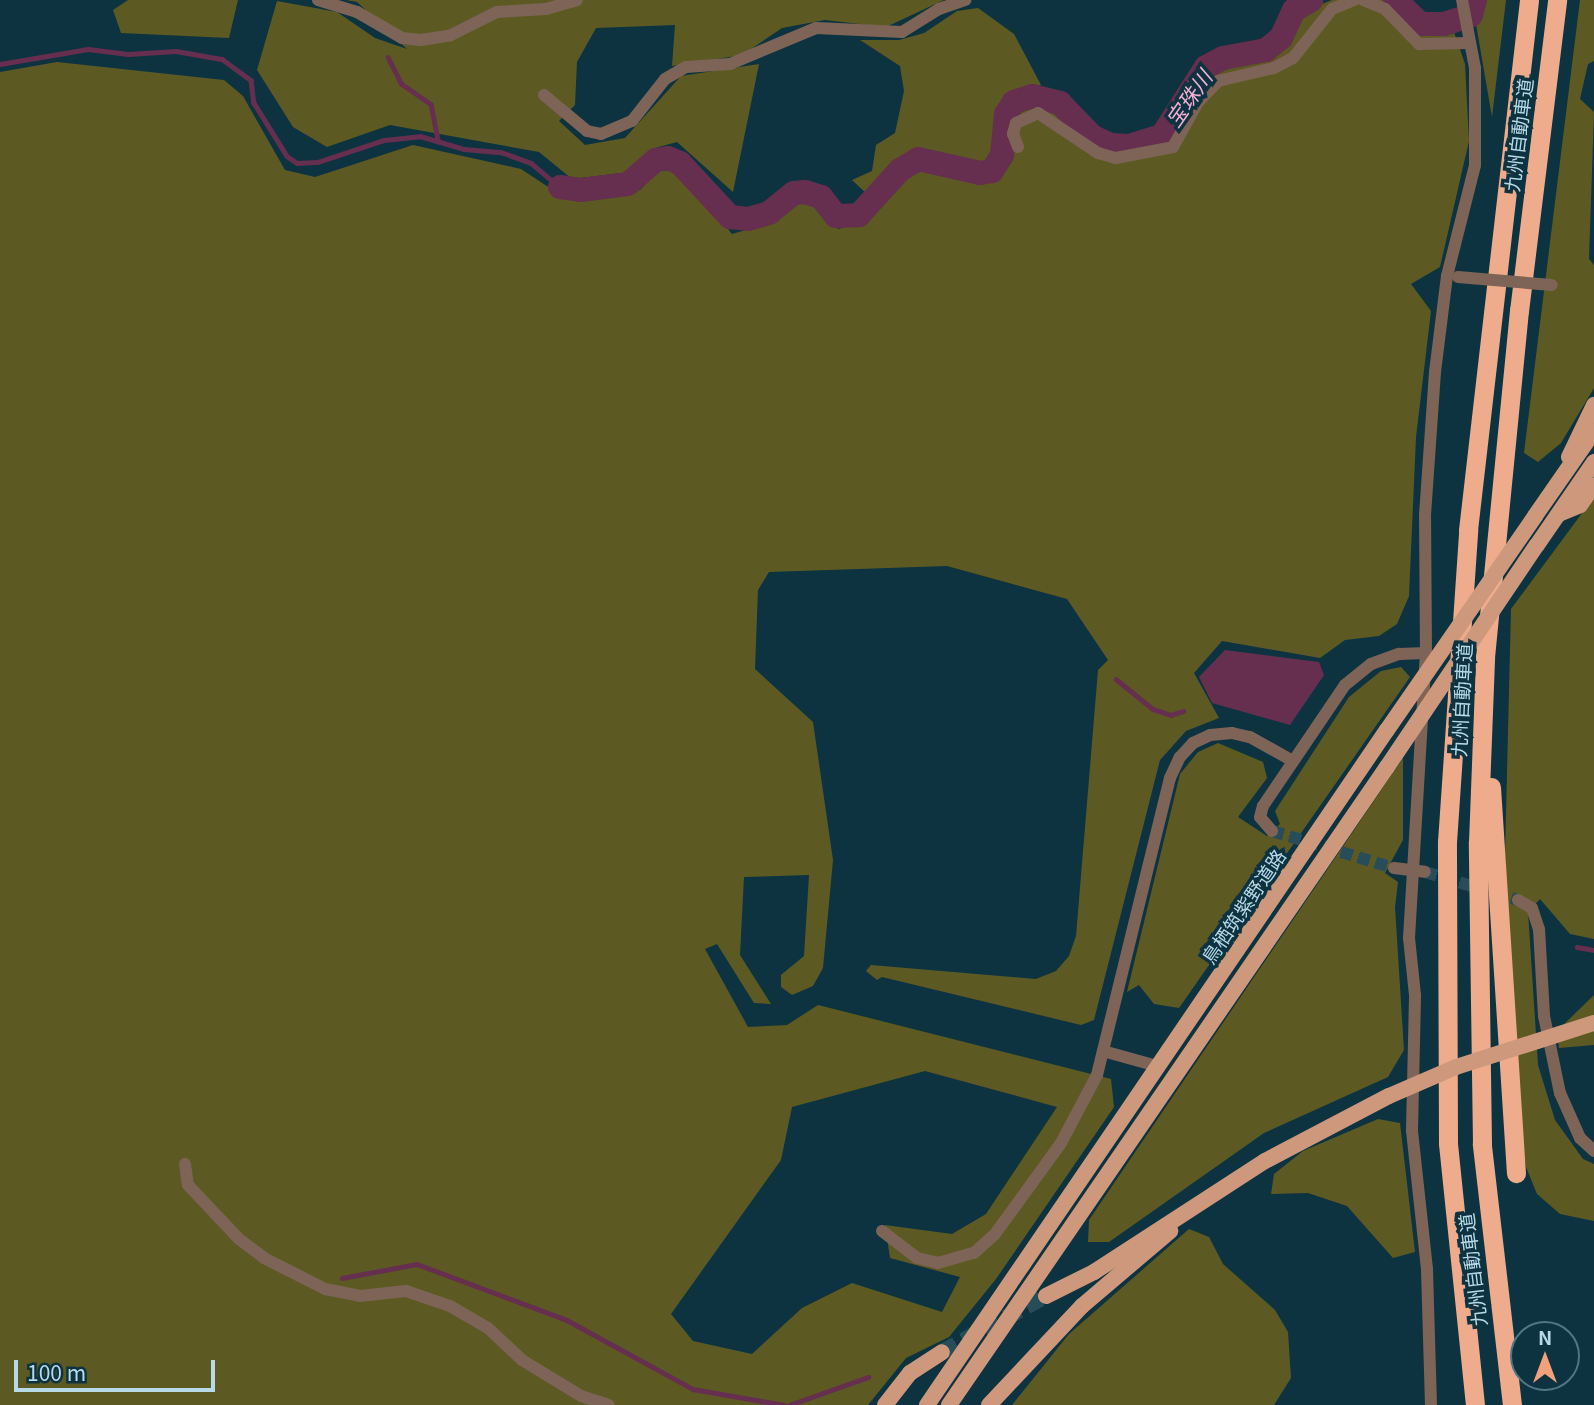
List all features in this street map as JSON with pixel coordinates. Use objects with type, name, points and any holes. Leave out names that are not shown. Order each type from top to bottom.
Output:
[{"type":"highway","name":"九州自動車道","points":[[1475,1405],[1462,1313],[1446,1054],[1453,709],[1491,306],[1529,0]]},
{"type":"highway","name":"九州自動車道","points":[[1512,1405],[1481,1132],[1478,842],[1485,657],[1519,311],[1557,0]]},
{"type":"highway","points":[[1485,657],[1507,1085],[1516,1173]]},
{"type":"highway","points":[[1462,1313],[1462,1405]]},
{"type":"main road","points":[[1559,482],[1579,429],[1594,405]]},
{"type":"main road","name":"鳥栖筑紫野道路","points":[[928,1405],[1157,1066],[1594,432]]},
{"type":"main road","name":"鳥栖筑紫野道路","points":[[949,1405],[1594,462]]},
{"type":"main road","points":[[1558,514],[1580,505],[1594,486]]},
{"type":"main road","points":[[1046,1296],[1094,1272],[1265,1161],[1389,1096],[1456,1067],[1594,1023]]},
{"type":"main road","points":[[989,1405],[1082,1306],[1207,1200]]},
{"type":"main road","points":[[886,1405],[910,1373],[942,1352]]},
{"type":"street","points":[[318,0],[357,12],[402,38],[421,40],[451,35],[497,12],[546,9],[577,0]]},
{"type":"street","points":[[544,95],[587,131],[610,132],[632,121],[665,79],[686,67],[750,58],[789,36],[816,28],[902,32],[939,9],[965,0]]},
{"type":"street","points":[[1018,147],[1013,134],[1016,123],[1038,113],[1098,153],[1116,158],[1173,147],[1198,102],[1218,81],[1274,68],[1293,58],[1332,9],[1354,0]]},
{"type":"street","points":[[1363,0],[1385,9],[1419,44],[1469,43]]},
{"type":"street","points":[[1431,1405],[1426,1258],[1412,1130],[1411,869],[1426,653],[1426,502],[1452,276],[1475,165],[1475,68],[1464,29],[1462,7]]},
{"type":"street","points":[[1452,276],[1552,285]]},
{"type":"street","points":[[1272,831],[1260,817],[1293,761],[1345,685],[1371,664],[1399,654],[1426,653]]},
{"type":"street","points":[[882,1231],[917,1258],[938,1263],[974,1253],[996,1234],[1061,1143],[1089,1094],[1170,778],[1180,757],[1202,739],[1232,733],[1250,737],[1293,761]]},
{"type":"street","points":[[1394,868],[1426,872]]},
{"type":"street","points":[[1518,900],[1532,908],[1539,929],[1544,1016],[1560,1093],[1580,1138],[1594,1150]]},
{"type":"street","points":[[1102,1051],[1157,1066]]},
{"type":"street","points":[[185,1164],[188,1185],[239,1239],[264,1258],[325,1289],[360,1296],[406,1292],[450,1306],[488,1328],[522,1360],[581,1396],[609,1405]]},
{"type":"shaded area","points":[[128,0],[238,0],[229,38],[121,33],[113,10]]},
{"type":"shaded area","points":[[346,0],[944,0],[886,27],[825,20],[782,28],[742,55],[672,66],[675,25],[596,28],[577,62],[575,105],[559,121],[585,145],[625,138],[681,76],[759,64],[733,192],[677,142],[655,148],[630,172],[572,179],[539,152],[390,125],[327,147],[293,127],[257,70],[277,1],[337,12],[375,38],[407,49],[357,2]]},
{"type":"shaded area","points":[[1332,0],[1388,0],[1415,28],[1453,29],[1465,64],[1469,141],[1440,267],[1411,284],[1431,311],[1416,437],[1409,596],[1397,624],[1379,636],[1345,640],[1320,658],[1222,641],[1194,673],[1219,718],[1186,731],[1160,760],[1094,1020],[1081,1025],[882,977],[877,980],[866,971],[871,965],[1036,979],[1056,971],[1069,956],[1076,936],[1098,670],[1108,660],[1067,599],[947,566],[769,572],[758,590],[755,669],[813,722],[833,860],[823,968],[813,986],[792,995],[781,987],[781,975],[804,956],[809,875],[744,877],[740,955],[771,1004],[754,1003],[717,944],[705,949],[748,1027],[787,1025],[818,1005],[1111,1079],[1114,1107],[996,1279],[949,1337],[906,1358],[868,1405],[0,1405],[0,72],[57,62],[224,80],[243,96],[285,170],[315,177],[413,145],[521,169],[565,198],[640,190],[658,171],[680,170],[732,234],[767,224],[792,201],[813,202],[838,229],[864,221],[897,181],[929,163],[982,180],[996,176],[1008,160],[1013,116],[1024,106],[1042,103],[1058,107],[1093,143],[1116,151],[1163,140],[1175,130],[1202,79],[1224,66],[1270,56],[1302,12]],"holes":[[[925,1071],[1057,1107],[986,1214],[952,1234],[885,1225],[890,1258],[960,1277],[942,1312],[852,1283],[802,1308],[752,1354],[693,1341],[671,1314],[781,1160],[792,1107]]]},
{"type":"shaded area","points":[[1479,0],[1506,0],[1492,117],[1476,24]]},
{"type":"shaded area","points":[[1580,0],[1594,0],[1594,61],[1588,64],[1580,99],[1594,112],[1589,259],[1594,265],[1594,388],[1561,443],[1538,462],[1524,453]]},
{"type":"shaded area","points":[[978,8],[1014,34],[1041,85],[1004,95],[993,128],[993,155],[979,166],[926,152],[899,164],[868,195],[852,180],[872,171],[876,145],[895,133],[904,91],[900,66],[860,40],[899,40],[924,33],[957,11]]},
{"type":"shaded area","points":[[1594,497],[1594,939],[1570,934],[1540,899],[1528,912],[1538,1065],[1555,1120],[1583,1159],[1594,1164],[1594,1221],[1560,1214],[1537,1194],[1526,1167],[1514,1073],[1505,854],[1511,609]]},
{"type":"shaded area","points":[[1225,650],[1319,662],[1324,675],[1290,725],[1212,703],[1199,677]]},
{"type":"shaded area","points":[[1401,667],[1410,677],[1179,1008],[1154,1004],[1139,985],[1127,992],[1180,774],[1198,752],[1218,743],[1263,762],[1267,778],[1238,817],[1267,836],[1280,824],[1275,811],[1349,697],[1381,671]]},
{"type":"shaded area","points":[[1403,758],[1403,840],[1385,873],[1398,882],[1395,907],[1404,1050],[1388,1077],[1264,1133],[1109,1242],[1088,1242],[1089,1220]]},
{"type":"shaded area","points":[[1594,995],[1594,1045],[1559,1048],[1557,1031]]},
{"type":"shaded area","points":[[1378,1119],[1400,1123],[1415,1252],[1393,1258],[1347,1206],[1308,1193],[1271,1194],[1274,1174],[1303,1151]]},
{"type":"shaded area","points":[[1189,1229],[1209,1237],[1223,1264],[1275,1310],[1288,1332],[1291,1378],[1274,1405],[1012,1405],[1069,1334]]},
{"type":"waterway","name":"宝珠川","points":[[560,187],[581,190],[628,184],[656,160],[668,158],[680,163],[730,217],[748,219],[769,213],[794,193],[805,192],[821,197],[836,216],[859,215],[900,170],[918,159],[980,173],[992,171],[1002,155],[1006,114],[1014,102],[1032,96],[1060,103],[1093,137],[1111,145],[1129,146],[1162,136],[1206,67],[1223,58],[1266,50],[1281,38],[1294,10],[1311,0]]},
{"type":"waterway","name":"宝珠川","points":[[1395,0],[1421,24],[1444,24],[1471,15],[1475,0]]},
{"type":"waterway","points":[[0,64],[88,49],[128,54],[176,51],[222,59],[251,80],[254,103],[287,156],[297,163],[318,162],[384,140],[420,136],[464,149],[501,152],[531,163],[560,187]]},
{"type":"waterway","points":[[388,57],[402,84],[431,104],[438,141]]},
{"type":"waterway","points":[[1116,679],[1153,709],[1171,715],[1183,711]]},
{"type":"waterway","points":[[1577,947],[1594,950]]},
{"type":"waterway","points":[[342,1278],[417,1264],[567,1320],[693,1389],[785,1405]]},
{"type":"waterway","points":[[789,1405],[868,1377]]},
{"type":"tunnel","points":[[1272,831],[1394,868]]},
{"type":"tunnel","points":[[1425,872],[1518,900]]},
{"type":"tunnel","points":[[942,1352],[1046,1296]]}]
